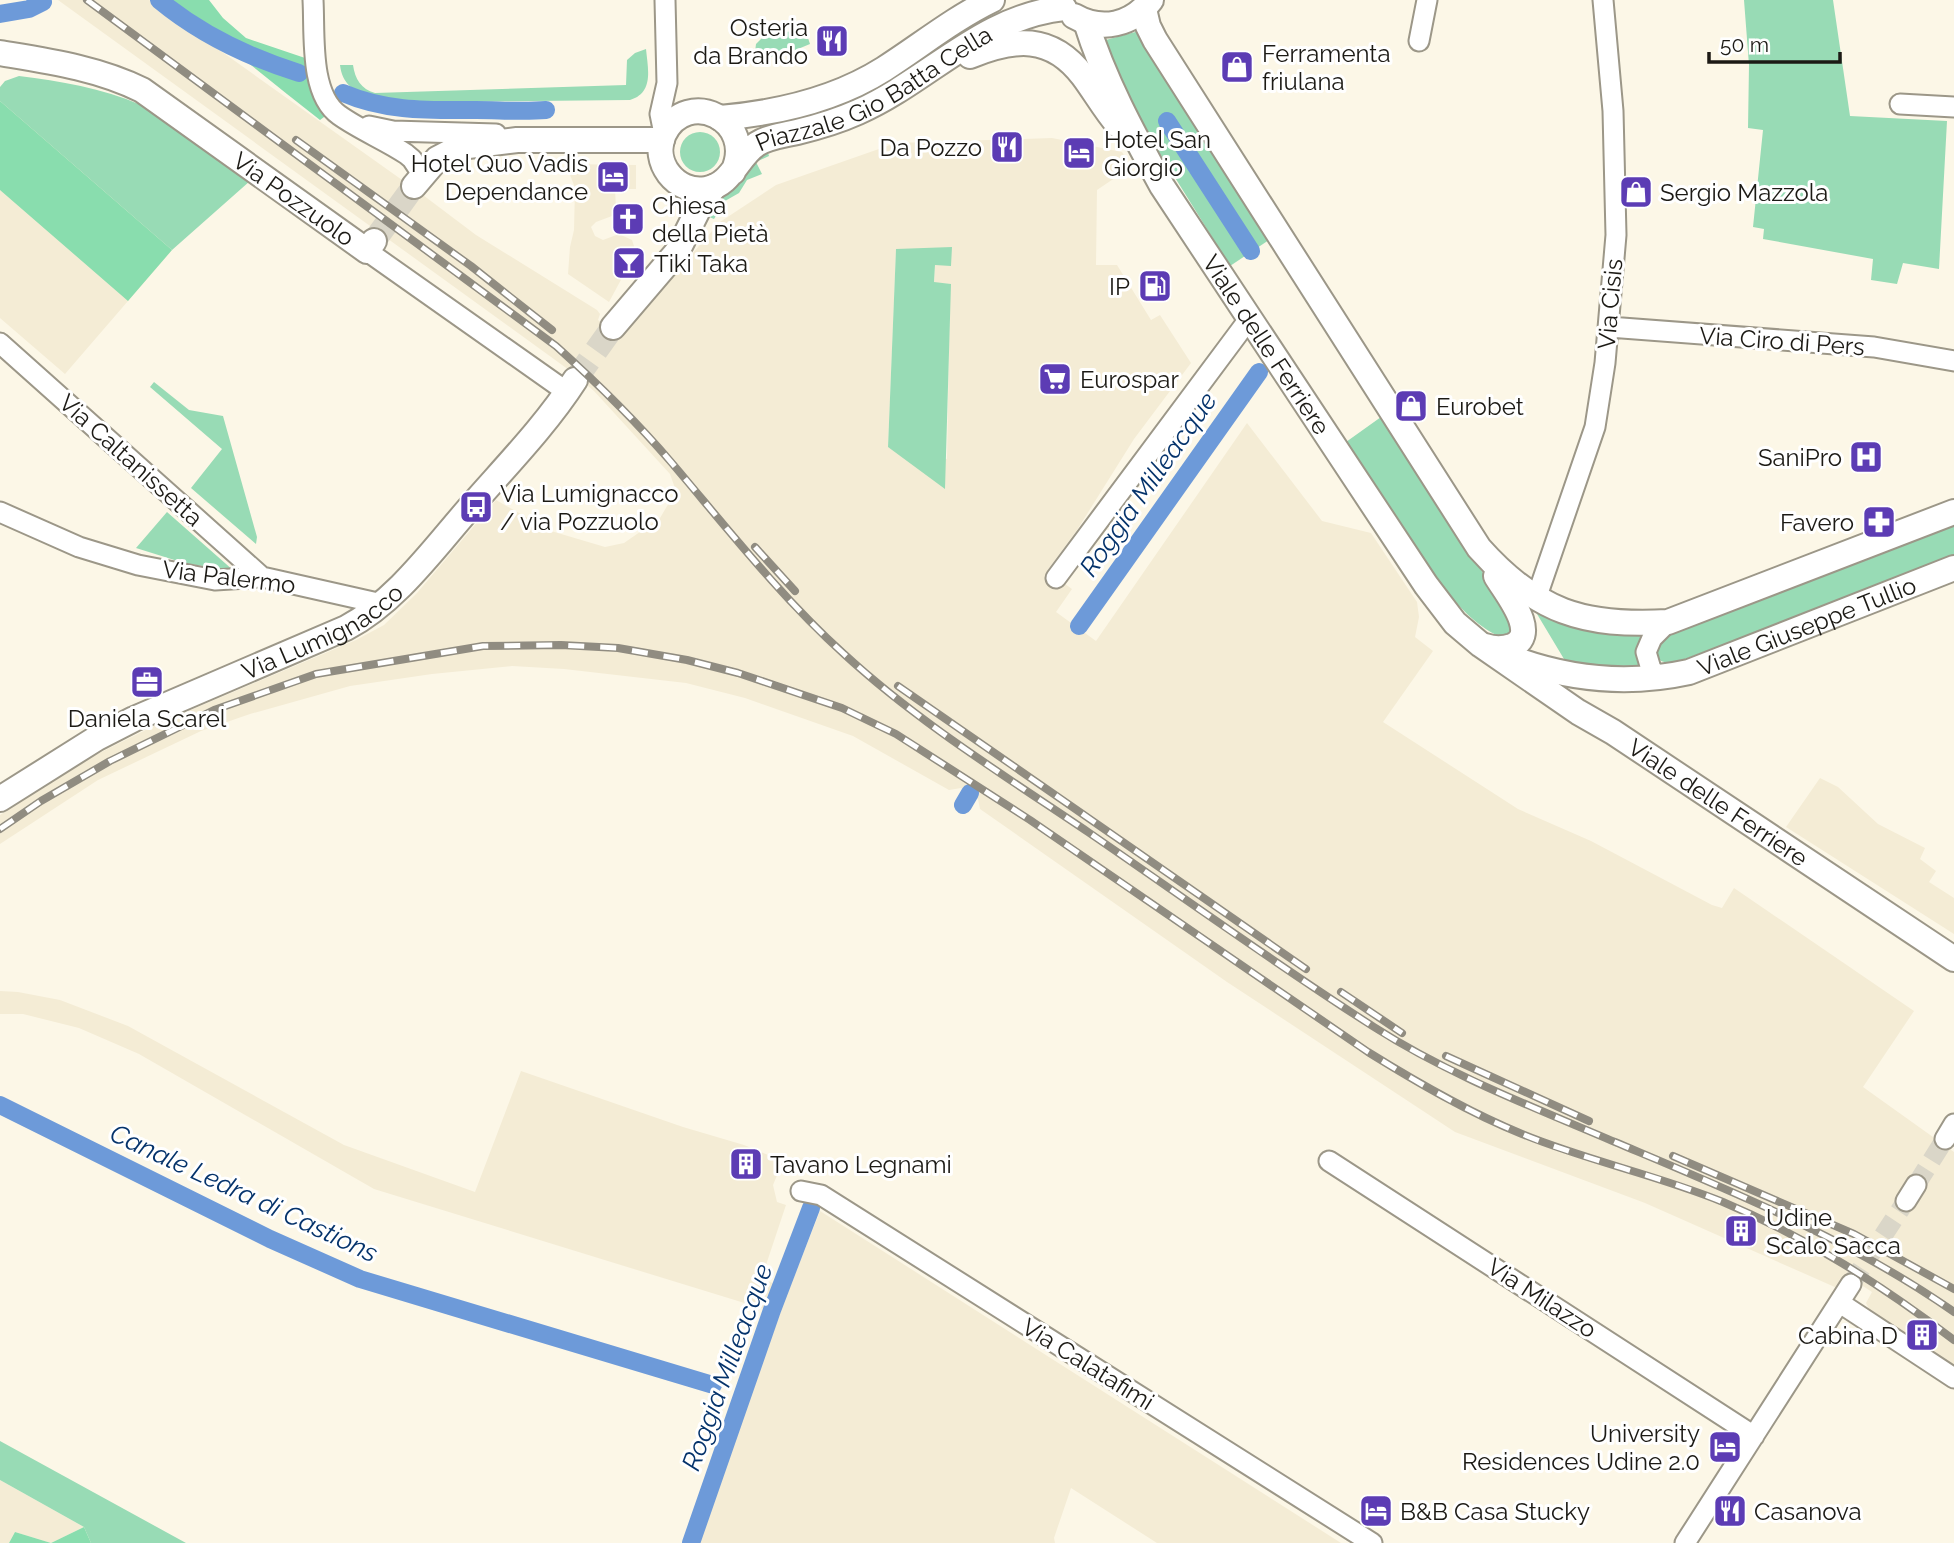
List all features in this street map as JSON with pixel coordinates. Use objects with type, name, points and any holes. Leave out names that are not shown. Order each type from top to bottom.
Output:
[{"type":"main road","name":"Piazzale Gio Batta Cella","points":[[720,118],[768,112],[845,89],[884,69],[964,15],[992,0]]},
{"type":"main road","name":"Piazzale Gio Batta Cella","points":[[613,327],[677,251],[701,204],[714,187],[725,181],[758,143],[843,118],[878,102],[964,46],[1008,22],[1061,4],[1086,22]]},
{"type":"main road","points":[[1086,22],[1111,25],[1123,22],[1147,4]]},
{"type":"main road","points":[[1147,4],[1148,26],[1155,40],[1523,621],[1521,639],[1510,646],[1497,649],[1481,645]]},
{"type":"main road","name":"Viale delle Ferriere","points":[[1086,22],[1095,52],[1162,186],[1439,604],[1455,623],[1481,645],[1578,712],[1613,732],[1954,960]]},
{"type":"main road","points":[[909,84],[971,55],[998,46],[1021,42],[1040,45],[1063,55],[1111,116],[1138,141]]},
{"type":"main road","name":"Via Pozzuolo","points":[[0,53],[93,71],[142,90],[370,246]]},
{"type":"main road","name":"Piazzale Gio Batta Cella","points":[[688,113],[699,111],[720,118],[732,128],[738,142],[738,157],[733,172]]},
{"type":"main road","points":[[688,113],[675,120],[663,137],[662,162],[674,180],[692,189],[714,187]]},
{"type":"main road","points":[[418,180],[437,159],[460,147],[517,140],[663,137]]},
{"type":"main road","name":"Via Lumignacco","points":[[0,799],[116,729],[196,691],[361,620],[382,604],[481,495],[571,386]]},
{"type":"main road","points":[[1479,548],[1500,571],[1536,599],[1570,613],[1634,624],[1668,622],[1954,512]]},
{"type":"main road","name":"Viale Giuseppe Tullio","points":[[1560,674],[1623,680],[1689,672],[1954,568]]},
{"type":"main road","name":"Viale delle Ferriere","points":[[1481,645],[1560,674]]},
{"type":"street","points":[[313,0],[319,82],[326,102],[348,120],[412,159],[418,180]]},
{"type":"street","points":[[663,137],[661,107],[667,83],[665,0]]},
{"type":"street","points":[[1419,41],[1427,0]]},
{"type":"street","name":"Via Cisis","points":[[1536,599],[1595,427],[1609,327],[1616,221],[1613,111],[1603,0]]},
{"type":"street","points":[[667,83],[688,113]]},
{"type":"street","points":[[1900,104],[1954,107]]},
{"type":"street","points":[[348,120],[393,131],[495,134],[517,140]]},
{"type":"street","name":"Via Pozzuolo","points":[[370,246],[571,386]]},
{"type":"street","points":[[1056,578],[1249,319]]},
{"type":"street","name":"Via Ciro di Pers","points":[[1609,327],[1874,347],[1954,361]]},
{"type":"street","name":"Via Caltanissetta","points":[[0,343],[262,577]]},
{"type":"street","name":"Via Palermo","points":[[0,512],[79,547],[138,565],[215,580],[262,577],[382,604]]},
{"type":"street","points":[[1659,677],[1651,669],[1646,652],[1658,631],[1668,622]]},
{"type":"street","name":"Via Milazzo","points":[[1329,1161],[1754,1436]]},
{"type":"street","name":"Via Calatafimi","points":[[801,1191],[821,1195],[1372,1543]]},
{"type":"street","points":[[1685,1543],[1852,1284]]},
{"type":"street","points":[[1840,1303],[1954,1378]]},
{"type":"shaded area","points":[[58,0],[149,0],[476,235],[597,310],[600,314],[598,320],[620,336],[720,222],[776,185],[896,143],[1052,138],[1122,152],[1131,167],[1097,190],[1096,265],[1117,265],[1151,320],[1160,315],[1191,363],[1134,439],[1077,530],[1047,571],[1072,589],[1056,612],[1096,641],[1247,423],[1322,521],[1371,533],[1417,602],[1419,617],[1415,637],[1433,651],[1383,722],[1518,809],[1591,841],[1712,905],[1722,908],[1734,888],[1914,1011],[1863,1087],[1954,1152],[1954,1368],[1870,1311],[1866,1303],[1872,1292],[1846,1275],[1837,1288],[1645,1203],[1455,1132],[1227,982],[980,809],[978,799],[961,788],[949,790],[853,736],[745,698],[686,683],[512,666],[350,686],[250,714],[201,731],[98,780],[0,844],[0,815],[87,759],[160,723],[356,640],[384,625],[417,593],[496,500],[551,531],[605,547],[624,543],[660,518],[676,491],[670,474],[594,391],[569,370]],"holes":[[[896,250],[935,265],[934,283],[950,284],[947,459],[888,447]]]},
{"type":"shaded area","points":[[0,101],[172,250],[65,374],[0,318]]},
{"type":"shaded area","points":[[566,164],[636,165],[636,189],[615,189],[616,209],[612,216],[596,222],[591,227],[595,236],[603,240],[619,234],[632,240],[636,252],[609,302],[568,274],[574,230],[575,188]]},
{"type":"shaded area","points":[[1820,778],[1838,787],[1878,824],[1925,848],[1920,859],[1936,871],[1929,882],[1954,898],[1954,934],[1786,827]]},
{"type":"shaded area","points":[[0,991],[60,1000],[128,1026],[344,1145],[475,1192],[521,1071],[683,1127],[744,1145],[783,1161],[773,1185],[777,1202],[786,1205],[761,1280],[790,1287],[820,1211],[1341,1543],[1157,1543],[1071,1488],[1054,1538],[1055,1543],[696,1543],[780,1314],[374,1189],[139,1054],[79,1028],[23,1014],[0,1014]]},
{"type":"shaded area","points":[[0,1480],[84,1527],[51,1543],[15,1532],[9,1543],[0,1543]]},
{"type":"green space","points":[[166,0],[209,0],[223,18],[246,38],[308,59],[328,114],[320,120]]},
{"type":"green space","points":[[1744,0],[1833,0],[1850,116],[1947,121],[1939,269],[1903,263],[1897,284],[1871,280],[1873,259],[1763,239],[1764,229],[1753,227],[1763,130],[1748,128],[1749,65]]},
{"type":"green space","points":[[800,30],[807,35],[810,44],[776,56],[755,52],[756,44],[765,35]]},
{"type":"green space","points":[[1139,31],[1269,240],[1230,266],[1151,139],[1102,41]]},
{"type":"green space","points":[[646,49],[646,86],[638,97],[630,100],[418,102],[382,99],[370,97],[350,86],[343,77],[340,65],[353,65],[360,83],[375,93],[626,85],[627,60]]},
{"type":"green space","points":[[19,76],[81,86],[141,105],[250,181],[172,250],[0,101],[0,87],[5,81]]},
{"type":"green space","points":[[0,101],[172,250],[128,301],[0,190]]},
{"type":"green space","points":[[700,132],[714,138],[720,152],[714,166],[700,172],[686,166],[680,152],[686,138]]},
{"type":"green space","points":[[767,149],[769,156],[756,162],[762,174],[747,180],[739,193],[725,201],[714,219],[707,216],[722,194],[737,185],[748,165]]},
{"type":"green space","points":[[952,247],[951,266],[935,265],[934,282],[951,284],[945,489],[888,447],[896,249]]},
{"type":"green space","points":[[154,382],[189,410],[223,416],[257,537],[256,544],[191,488],[222,449],[150,387]]},
{"type":"green space","points":[[1381,417],[1515,622],[1516,626],[1505,639],[1470,617],[1442,586],[1346,442]]},
{"type":"green space","points":[[167,512],[234,571],[184,563],[136,548]]},
{"type":"green space","points":[[1954,522],[1954,557],[1685,659],[1666,662],[1656,655],[1655,649],[1666,635]]},
{"type":"green space","points":[[1531,604],[1566,621],[1605,634],[1647,635],[1639,660],[1639,672],[1575,664],[1564,659]]},
{"type":"green space","points":[[0,1441],[186,1543],[91,1543],[84,1527],[0,1480]]},
{"type":"green space","points":[[84,1527],[91,1543],[51,1543]]},
{"type":"green space","points":[[15,1532],[51,1543],[9,1543]]},
{"type":"waterway","points":[[159,0],[225,43],[261,60],[299,73]]},
{"type":"waterway","points":[[0,14],[29,9],[43,2]]},
{"type":"waterway","points":[[343,93],[376,104],[409,109],[546,110]]},
{"type":"waterway","name":"Roggia Milleacque","points":[[1167,121],[1251,251]]},
{"type":"waterway","name":"Roggia Milleacque","points":[[1079,626],[1259,372]]},
{"type":"waterway","name":"Roggia Milleacque","points":[[963,805],[970,793]]},
{"type":"waterway","name":"Canale Ledra di Castions","points":[[0,1105],[270,1239],[360,1279],[713,1385]]},
{"type":"waterway","name":"Roggia Milleacque","points":[[691,1543],[772,1310],[811,1208]]},
{"type":"tunnel","points":[[374,241],[414,186]]},
{"type":"tunnel","points":[[575,380],[613,327]]},
{"type":"tunnel","points":[[1916,1185],[1945,1139]]},
{"type":"tunnel","points":[[1851,1284],[1906,1201]]},
{"type":"railway","points":[[87,0],[556,346],[643,431],[754,561],[820,632],[872,679],[963,748],[1302,980],[1403,1044],[1492,1089],[1789,1218],[1873,1262],[1954,1312]]},
{"type":"railway","points":[[296,140],[471,266],[552,330]]},
{"type":"railway","points":[[755,547],[795,591]]},
{"type":"railway","points":[[0,829],[41,801],[110,761],[214,710],[316,674],[483,646],[561,645],[618,648],[687,660],[738,673],[842,708],[896,734],[1030,820],[1368,1052],[1443,1096],[1522,1134],[1698,1192],[1754,1216],[1843,1263],[1954,1340]]},
{"type":"railway","points":[[898,686],[1306,969]]},
{"type":"railway","points":[[1341,992],[1402,1033]]},
{"type":"railway","points":[[1446,1056],[1589,1121]]},
{"type":"railway","points":[[1673,1156],[1854,1234],[1954,1289]]},
{"type":"place","name":"Osteria da Brando","points":[[832,41]]},
{"type":"place","name":"Ferramenta friulana","points":[[1237,67]]},
{"type":"place","name":"Da Pozzo","points":[[1007,147]]},
{"type":"place","name":"Hotel San Giorgio","points":[[1079,153]]},
{"type":"place","name":"Hotel Quo Vadis Dependance","points":[[613,177]]},
{"type":"place","name":"Sergio Mazzola","points":[[1636,192]]},
{"type":"place","name":"Chiesa della Pietà","points":[[628,219]]},
{"type":"place","name":"Tiki Taka","points":[[629,263]]},
{"type":"place","name":"IP","points":[[1155,286]]},
{"type":"place","name":"Eurospar","points":[[1055,379]]},
{"type":"place","name":"Eurobet","points":[[1411,406]]},
{"type":"place","name":"SaniPro","points":[[1866,457]]},
{"type":"place","name":"Via Lumignacco / via Pozzuolo","points":[[476,507]]},
{"type":"place","name":"Favero","points":[[1879,522]]},
{"type":"place","name":"Daniela Scarel","points":[[147,682]]},
{"type":"place","name":"Tavano Legnami","points":[[746,1164]]},
{"type":"place","name":"Udine Scalo Sacca","points":[[1741,1231]]},
{"type":"place","name":"Cabina D","points":[[1922,1335]]},
{"type":"place","name":"University Residences Udine 2.0","points":[[1725,1447]]},
{"type":"place","name":"B&B Casa Stucky","points":[[1376,1511]]},
{"type":"place","name":"Casanova","points":[[1730,1511]]}]
